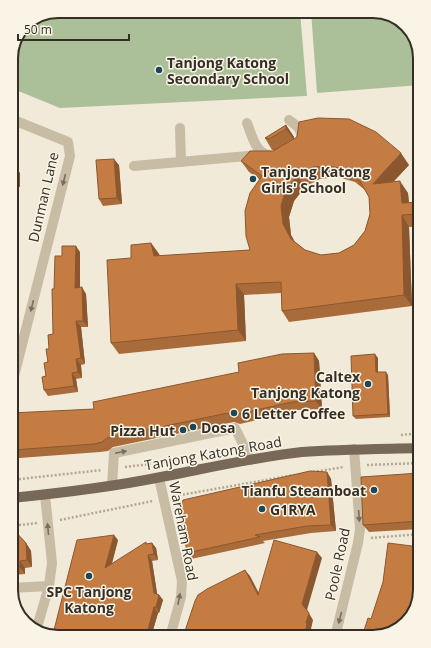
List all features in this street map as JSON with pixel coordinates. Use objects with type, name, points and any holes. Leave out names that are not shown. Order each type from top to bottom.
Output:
[{"type":"main road","name":"Tanjong Katong Road","points":[[18,497],[45,495],[159,478],[301,452],[413,448]]},
{"type":"street","points":[[289,120],[298,126],[302,135],[300,144],[294,148]]},
{"type":"street","name":"Dunman Lane","points":[[18,121],[68,142],[70,156],[18,360]]},
{"type":"street","points":[[247,123],[257,147],[265,154]]},
{"type":"street","points":[[180,128],[181,162]]},
{"type":"street","points":[[134,166],[265,154],[278,157]]},
{"type":"street","points":[[112,485],[114,453],[235,428],[251,460]]},
{"type":"street","name":"Poole Road","points":[[337,630],[357,549],[360,529],[354,449]]},
{"type":"street","name":"Wareham Road","points":[[159,478],[182,582],[172,630]]},
{"type":"street","points":[[38,625],[49,586],[52,563],[45,495]]},
{"type":"street","points":[[18,588],[49,586]]},
{"type":"path","points":[[311,472],[355,465],[413,463]]},
{"type":"path","points":[[18,525],[48,522],[176,496],[296,475]]},
{"type":"path","points":[[359,539],[413,535]]},
{"type":"green space","name":"Tanjong Katong Secondary School","points":[[58,18],[301,18],[307,96],[60,108],[18,91],[18,55],[21,42],[30,30],[42,21]]},
{"type":"green space","points":[[312,18],[376,18],[386,20],[400,28],[408,38],[413,52],[413,86],[317,93]]},
{"type":"building","points":[[318,118],[349,119],[376,132],[401,153],[373,184],[400,181],[402,203],[413,202],[413,214],[402,215],[404,295],[282,311],[281,282],[236,284],[238,330],[111,343],[107,260],[131,258],[131,245],[151,243],[154,256],[250,250],[246,236],[245,211],[250,193],[262,176],[241,161],[250,151],[273,151],[297,137],[299,122]],"holes":[[[330,166],[347,170],[360,181],[369,197],[370,214],[365,231],[354,245],[339,253],[321,255],[305,250],[291,239],[283,224],[281,206],[286,189],[297,176],[313,167]]]},
{"type":"building","points":[[286,125],[286,129],[269,139],[265,138]]},
{"type":"building","points":[[114,159],[117,198],[99,199],[96,160]]},
{"type":"building","points":[[62,246],[76,246],[75,288],[82,287],[83,321],[76,321],[81,358],[76,359],[78,372],[72,373],[74,386],[44,390],[42,377],[46,376],[44,363],[48,362],[46,349],[49,349],[48,335],[53,334],[52,289],[54,289],[55,256],[62,256]]},
{"type":"building","points":[[314,353],[316,401],[292,402],[234,415],[228,413],[107,438],[102,442],[94,444],[18,450],[18,413],[94,409],[93,402],[239,372],[238,363],[282,354]]},
{"type":"building","points":[[375,354],[376,372],[386,372],[388,414],[353,416],[351,356]]},
{"type":"building","points":[[310,471],[327,472],[331,525],[307,526],[255,535],[260,537],[187,553],[180,507],[183,500]]},
{"type":"building","points":[[413,473],[413,521],[363,525],[361,477]]},
{"type":"building","points":[[18,534],[26,543],[27,560],[20,561],[20,567],[18,567]]},
{"type":"building","points":[[114,535],[105,568],[146,542],[146,544],[152,543],[154,554],[148,555],[154,593],[159,595],[148,630],[54,630],[77,540]]},
{"type":"building","points":[[274,540],[317,552],[302,604],[309,613],[306,630],[185,630],[198,595],[245,570],[258,595]]},
{"type":"building","points":[[388,543],[413,546],[413,596],[408,610],[398,622],[389,627],[379,630],[364,630],[368,618],[371,619],[383,582]]},
{"type":"place","name":"Tanjong Katong Secondary School","points":[[159,70]]},
{"type":"place","name":"Tanjong Katong Girls' School","points":[[253,179]]},
{"type":"place","name":"Caltex Tanjong Katong","points":[[368,384]]},
{"type":"place","name":"6 Letter Coffee","points":[[234,413]]},
{"type":"place","name":"Dosa","points":[[193,427]]},
{"type":"place","name":"Pizza Hut","points":[[183,430]]},
{"type":"place","name":"Tianfu Steamboat","points":[[374,490]]},
{"type":"place","name":"G1RYA","points":[[262,509]]},
{"type":"place","name":"SPC Tanjong Katong","points":[[89,576]]}]
